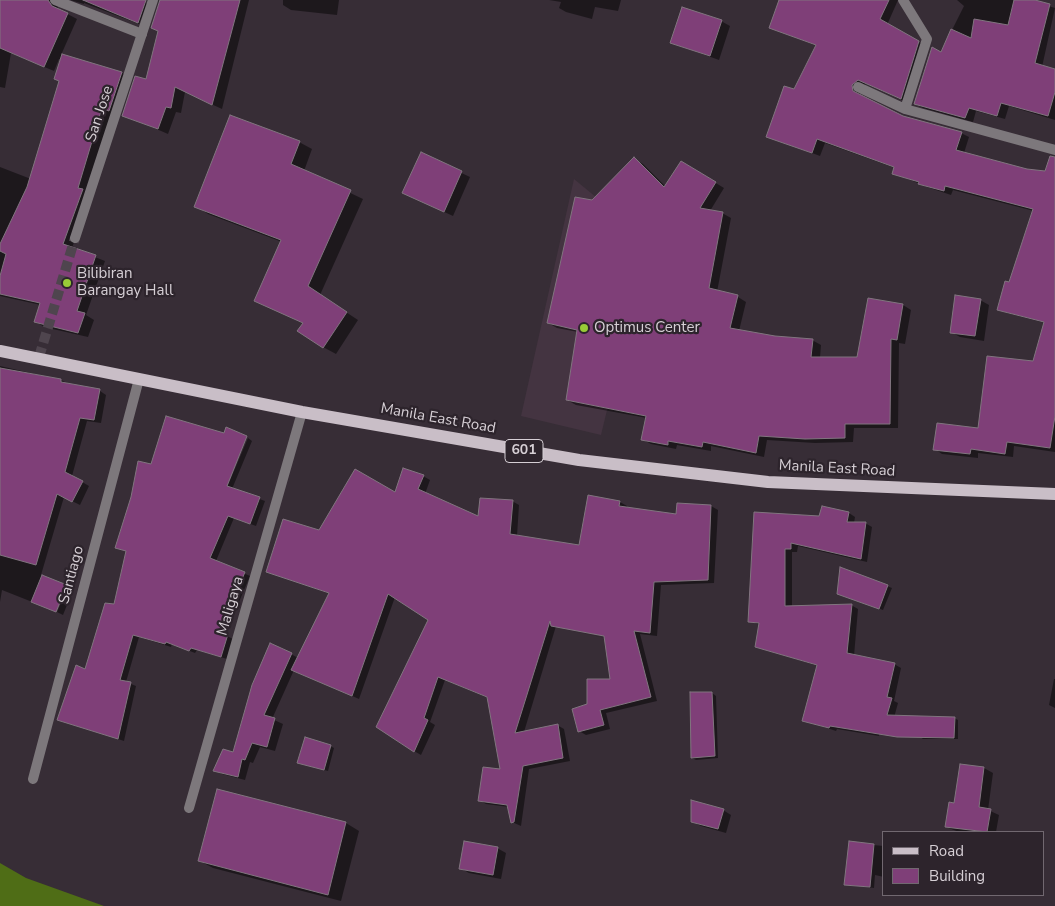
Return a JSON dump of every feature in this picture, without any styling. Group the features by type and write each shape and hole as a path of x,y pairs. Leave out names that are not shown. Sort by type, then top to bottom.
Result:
{"main road":[{"name":"Manila East Road","path":"0,351 302,412 579,460 768,482 1055,494"}],"street":[{"path":"55,0 142,34"},
{"name":"San Jose","path":"75,238 154,0"},
{"path":"903,0 927,39 905,109"},
{"path":"858,87 905,109 1055,150"},
{"name":"Santiago","path":"33,780 139,379"},
{"name":"Maligaya","path":"189,808 302,412"}],"shaded area":[{"name":"Optimus Center","path":"574,179 648,240 601,435 521,416"},
{"path":"0,863 26,878 104,906 0,906"}],"building":[{"path":"0,0 48,0 52,6 68,13 44,67 0,48"},
{"path":"83,0 146,0 138,23"},
{"path":"160,0 240,0 212,105 175,87 171,108 166,107 158,129 122,116 135,76 146,79 158,31 151,28"},
{"path":"779,0 889,0 880,19 919,41 901,99 858,80 852,85 853,91 903,116 962,132 956,150 1027,169 1045,171 1050,156 1055,157 1055,416 1050,448 1007,442 1005,454 971,449 970,454 933,450 937,423 978,428 987,356 1033,361 1044,322 997,310 1005,281 1009,282 1033,209 945,186 944,191 918,184 919,182 892,174 894,167 817,139 812,153 766,137 784,86 794,89 816,45 769,28"},
{"path":"1014,0 1035,0 1050,4 1035,63 1055,69 1055,92 1048,116 1001,103 997,116 969,108 965,118 914,104 932,47 941,52 951,29 971,38 974,19 1008,25"},
{"path":"682,7 722,20 710,56 670,43"},
{"path":"62,54 122,72 109,111 102,108 78,188 83,189 63,244 96,255 77,311 85,313 78,333 34,322 40,303 0,294 0,276 6,254 0,251 0,244 27,187 59,81 54,79"},
{"path":"230,115 300,141 291,164 351,190 308,286 347,312 323,348 297,331 303,323 254,301 281,240 194,207"},
{"path":"421,152 462,171 444,212 402,193"},
{"path":"634,157 664,187 681,161 716,182 700,208 723,212 709,288 738,295 730,328 775,336 813,339 811,357 857,357 868,298 903,304 897,340 891,339 890,424 845,424 845,438 805,439 759,436 756,453 703,442 702,447 668,441 668,445 641,440 646,416 566,400 577,330 547,323 575,197 592,200"},
{"path":"955,295 981,299 975,336 950,333"},
{"path":"0,368 61,379 61,382 100,389 94,420 80,418 65,472 83,481 72,502 57,494 36,565 0,555"},
{"path":"166,416 224,433 226,427 247,436 227,486 260,497 250,524 228,516 210,558 245,572 220,632 228,634 221,657 191,648 189,651 166,642 165,644 133,635 120,680 131,682 118,739 57,720 76,665 85,669 105,603 114,604 126,551 115,548 131,497 138,461 151,464"},
{"path":"403,468 424,475 418,489 478,516 480,498 513,500 510,534 579,545 588,495 620,501 619,506 676,514 677,503 711,505 708,580 654,582 650,633 634,631 651,697 600,710 604,725 578,732 572,709 587,704 587,679 610,679 604,636 551,626 550,621 515,733 558,724 563,758 523,766 514,822 511,823 507,805 478,801 483,767 500,769 487,697 438,677 424,718 428,720 414,752 376,727 428,620 388,594 352,696 291,670 329,593 266,572 283,519 319,530 355,469 395,492"},
{"path":"822,506 849,512 847,522 866,522 861,559 791,543 791,549 785,549 785,606 852,604 847,653 895,663 887,697 892,698 887,715 955,717 954,738 897,737 830,726 829,728 802,721 817,665 755,647 759,623 748,622 754,512 819,516"},
{"path":"840,567 888,585 879,609 837,594"},
{"path":"42,575 67,585 56,612 31,602"},
{"path":"270,643 292,653 264,715 275,718 267,747 252,743 245,760 242,759 238,777 213,771 223,749 233,752 252,685"},
{"path":"690,692 712,692 715,756 691,758"},
{"path":"305,737 331,745 324,770 297,763"},
{"path":"960,764 984,767 979,807 991,809 987,831 945,827 949,802 954,803"},
{"path":"217,789 346,822 328,895 198,861"},
{"path":"691,800 724,809 718,829 691,822"},
{"path":"464,841 498,847 493,875 459,869"},
{"path":"849,841 874,844 870,887 844,885"}],"tunnel":[{"path":"39,357 75,238"}],"place":[{"name":"Bilibiran Barangay Hall","path":"67,283"},
{"name":"Optimus Center","path":"584,328"}]}
